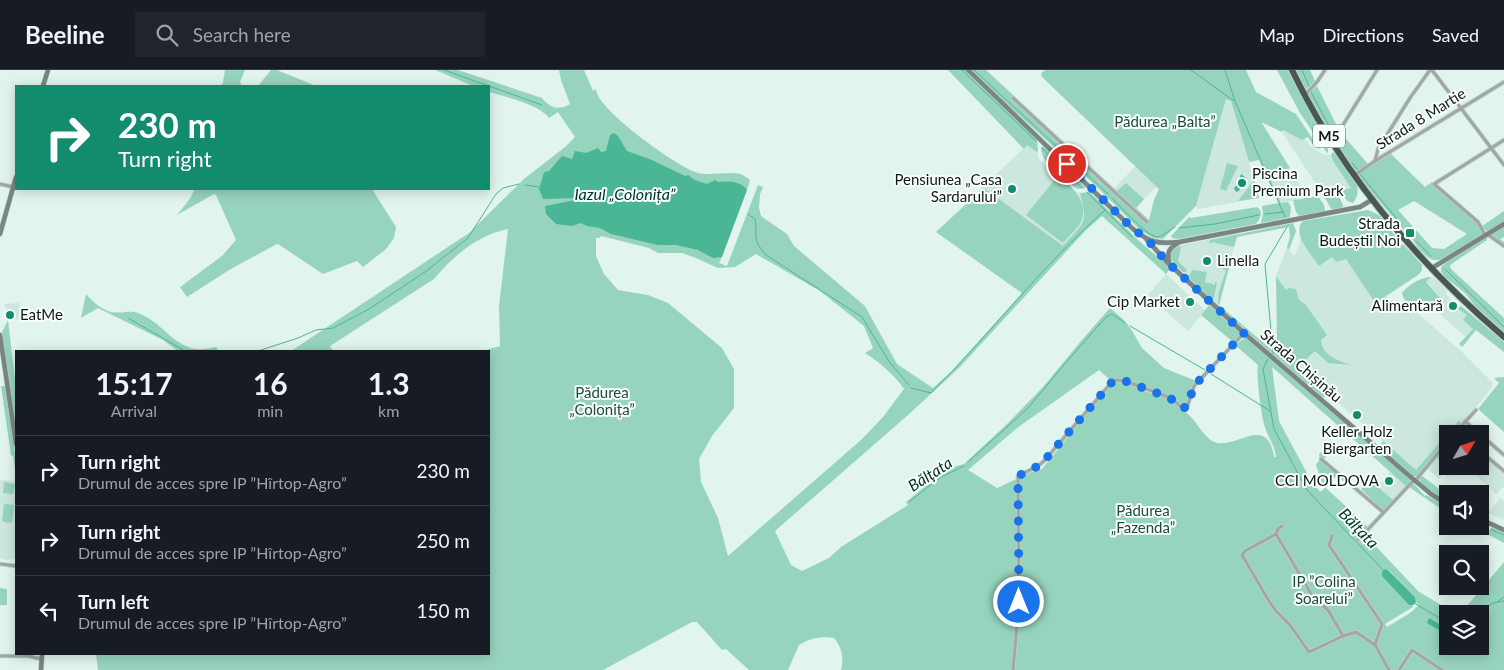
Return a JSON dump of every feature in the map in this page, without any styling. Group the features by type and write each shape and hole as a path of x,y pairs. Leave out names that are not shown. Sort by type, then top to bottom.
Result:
{"highway":[{"name":"M5","path":"1292,70 1331,140 1398,231 1469,306 1504,337"}],"street":[{"path":"43,85 48,70"},
{"name":"Strada Chișinău","path":"968,70 1133,229 1146,238 1169,264 1244,333 1414,480 1439,499"},
{"path":"1305,95 1325,70"},
{"path":"1331,140 1338,133 1377,70"},
{"path":"1375,161 1378,149 1410,98 1431,70 1504,166"},
{"name":"Strada 8 Martie","path":"1355,175 1461,107 1504,82"},
{"path":"1013,98 1147,222"},
{"path":"1504,140 1434,184 1478,222 1486,235 1504,246"},
{"path":"0,234 15,180"},
{"path":"0,184 13,187"},
{"path":"1146,238 1157,243 1179,242 1360,207 1373,199"},
{"path":"1432,268 1504,224"},
{"path":"1169,264 1167,257 1169,251 1179,242"},
{"path":"1013,670 1019,602 1018,476 1044,461 1112,382 1117,380 1125,381 1170,398 1182,408 1187,407 1194,386 1244,333"},
{"path":"0,335 15,437"},
{"path":"1462,425 1476,410"},
{"path":"1465,422 1469,425"},
{"path":"1489,442 1504,455"},
{"path":"1358,540 1439,451"},
{"path":"1489,458 1504,471"},
{"path":"1321,459 1383,512"},
{"path":"1489,523 1504,530"},
{"path":"1282,526 1276,534 1245,551 1242,555 1276,611 1290,625 1309,652 1356,632 1375,645 1389,670"},
{"path":"1276,534 1313,597 1328,610 1343,636"},
{"path":"1332,536 1329,545 1382,624 1375,645"},
{"path":"0,564 15,564"},
{"path":"1399,670 1412,650 1442,670"},
{"path":"0,656 41,656 41,670"}],"shaded area":[{"path":"1226,99 1231,101 1259,198 1198,209 1196,206"},
{"path":"1238,106 1261,121 1308,198 1281,203"},
{"path":"1283,130 1302,140 1305,139 1310,146 1322,154 1331,155 1352,189 1323,195 1282,132"},
{"name":"Pensiunea „Casa Sardarului”","path":"1027,145 1038,152 1038,158 1080,193 1097,210 1022,293 936,232"},
{"path":"1136,166 1157,186 1136,208 1114,188"},
{"name":"Keller Holz Biergarten","path":"1300,222 1346,259 1377,302 1386,296 1390,303 1388,305 1396,312 1407,304 1461,351 1493,383 1475,409 1462,423 1459,420 1455,425 1439,425 1439,443 1416,470 1278,351 1283,286 1276,276 1287,247 1294,256 1300,244"},
{"path":"1237,234 1219,307 1171,259 1178,246"},
{"path":"1166,274 1205,310 1188,331 1148,295"},
{"path":"1431,277 1448,291 1446,293 1456,307 1468,315 1473,329 1466,337 1432,307 1431,303 1440,298 1426,281"},
{"path":"19,303 21,319 8,320 5,304"},
{"path":"1435,457 1439,459 1439,475 1442,475 1439,479 1426,468"},
{"path":"1489,460 1504,473 1504,488 1496,494 1489,487 1489,485 1486,485 1476,475 1489,475"},
{"path":"1390,472 1406,486 1383,510 1361,489 1370,480 1377,486"},
{"path":"0,480 15,481 15,558 0,559"},
{"path":"1501,498 1504,501 1504,520 1489,512"}],"green space":[{"path":"225,70 245,70 240,82 242,85 222,85"},
{"path":"271,70 277,70 314,85 259,85"},
{"path":"435,70 458,70 542,98 551,106 558,108 570,104 559,70 584,70 593,91 596,89 599,98 609,109 639,136 673,160 698,173 736,173 750,180 747,190 732,185 680,235 722,257 719,263 727,266 758,185 763,187 760,194 759,208 761,216 787,234 794,246 865,306 897,364 933,388 952,371 1022,293 936,232 984,188 1063,246 1080,228 1084,218 1080,193 1090,192 1139,241 1171,268 1166,274 1102,216 1085,231 959,368 775,531 791,565 802,571 829,558 841,547 908,505 906,502 946,469 964,464 1043,387 1110,308 1124,320 1142,348 1164,368 1196,381 1186,405 1182,406 1158,391 1130,382 1119,381 1171,400 1192,418 1212,441 1220,443 1230,442 1257,435 1264,437 1270,444 1274,457 1276,457 1263,419 1258,385 1258,365 1235,345 1246,337 1411,480 1406,486 1272,367 1279,421 1309,477 1320,492 1324,489 1316,465 1320,459 1319,454 1321,452 1326,457 1324,459 1337,475 1326,488 1368,527 1356,539 1358,542 1365,535 1419,592 1441,605 1439,605 1439,655 1489,655 1489,605 1468,605 1476,595 1489,595 1489,580 1504,562 1504,670 841,670 842,653 839,645 834,638 825,637 811,639 799,645 788,670 749,670 726,649 722,650 697,622 692,622 603,670 98,670 96,655 490,655 490,350 486,350 500,346 499,306 508,229 476,241 449,262 434,279 330,346 332,350 293,350 469,233 524,179 575,137 558,112 549,118 530,105 490,92 490,85 471,85","holes":["601,236 649,248 658,253 682,253 718,268 735,267 756,254 820,291 864,326 873,348 865,353 896,378 904,389 883,417 861,440 728,556 718,518 701,482 699,459 712,436 734,408 734,369 722,348 668,303 648,295 618,290 604,274 596,256 596,238","1099,370 1111,381 1118,381 1106,390 1042,469 997,488 968,470 1017,428","1385,569 1389,570 1415,597 1419,605 1387,627 1385,624 1413,607 1413,605 1409,605"]},
{"path":"948,70 965,70 1037,139 1038,152 1027,145 1024,149"},
{"name":"Pădurea „Balta”","path":"970,70 986,70 1117,191 1126,183 1144,199 1136,208 1149,220 1159,189 1042,77 1041,73 1046,70 1246,70 1256,92 1296,114 1320,150 1313,145 1308,137 1302,140 1283,130 1282,132 1261,122 1290,168 1269,176 1281,203 1288,202 1291,207 1290,217 1261,223 1262,206 1279,203 1259,160 1249,162 1231,101 1226,99 1196,206 1163,239 1153,238 1140,230 1094,184"},
{"path":"1277,70 1290,70 1327,137 1327,153 1300,113"},
{"path":"1294,70 1310,70 1315,81 1305,91"},
{"path":"1317,86 1339,130 1332,137 1307,95"},
{"path":"1341,133 1368,164 1355,173 1334,141"},
{"path":"1044,145 1086,188 1078,189 1049,165 1042,154 1041,148"},
{"path":"1334,151 1354,176 1358,190 1357,197 1353,203 1347,201 1341,191 1351,188 1333,161 1331,155"},
{"path":"1390,153 1425,187 1432,182 1477,223 1482,231 1482,235 1445,258 1439,260 1430,259 1421,251 1408,233 1357,175","holes":["1414,201 1467,234 1444,249 1432,248 1398,210"]},
{"path":"1227,163 1238,166 1226,191 1220,189"},
{"path":"1058,176 1078,195 1083,208 1081,222 1063,243 1026,215"},
{"path":"1254,180 1259,198 1238,201"},
{"path":"194,190 373,190 396,227 394,238 386,249 363,267 357,261 323,274 278,244 229,270 187,297 180,287 222,256 236,240 216,195 214,194 177,215"},
{"path":"1302,190 1304,190 1309,198 1318,196 1324,205 1325,211 1299,216 1293,200 1304,199"},
{"path":"1337,192 1343,205 1342,208 1332,210 1323,195"},
{"path":"1257,207 1261,213 1256,224 1178,239 1171,236 1189,217"},
{"path":"1368,210 1379,215 1402,245 1422,265 1422,270 1418,275 1377,302 1374,301 1346,259 1336,262 1332,257 1319,266 1304,244 1299,232 1303,221"},
{"path":"1504,211 1504,222 1487,232 1482,226"},
{"path":"1293,223 1296,231 1289,250 1287,247 1290,237 1289,227 1237,237 1234,247 1209,243 1210,240"},
{"path":"1504,226 1504,237 1500,239 1504,242 1504,245 1490,235"},
{"path":"1487,237 1487,240 1450,265 1451,269 1504,318 1504,332 1476,307 1465,293 1445,277 1441,271 1441,267 1448,261"},
{"path":"1203,242 1181,247 1178,261 1187,270 1186,272 1183,272 1173,263 1170,255 1174,248"},
{"path":"1223,262 1230,264 1219,305 1272,350 1277,342 1276,276 1286,290 1289,288 1296,289 1299,300 1306,305 1327,335 1321,340 1324,350 1332,357 1352,365 1328,363 1315,351 1298,367 1328,393 1323,398 1219,307 1218,302 1219,293 1226,270 1222,269"},
{"path":"1192,270 1207,272 1205,282 1215,285 1215,282 1217,282 1214,298 1210,298 1190,279 1189,276"},
{"path":"1431,277 1426,282 1440,298 1419,311 1404,299 1402,293 1415,282"},
{"path":"86,294 97,305 108,311 135,312 145,316 174,339 190,348 216,347 218,349 177,350 163,340 98,308 81,318"},
{"path":"1209,305 1239,332 1240,335 1233,342 1201,315"},
{"path":"1461,306 1504,342 1504,352 1476,330 1462,347 1459,344 1473,329 1463,320 1467,315 1457,308"},
{"path":"8,320 15,380 15,420 2,332"},
{"path":"1504,377 1504,432 1478,409 1499,383 1494,378"},
{"path":"1,386 6,386 15,453 15,471 13,456 11,455"},
{"path":"1459,420 1462,423 1460,425 1455,425"},
{"path":"1383,441 1416,470 1439,443 1439,449 1417,476 1413,476 1390,456 1390,453 1381,444"},
{"path":"1421,475 1439,489 1439,496 1422,484 1419,479"},
{"path":"1370,480 1393,500 1383,510 1361,489"},
{"path":"4,482 15,484 13,494 3,493"},
{"path":"1413,483 1425,496 1439,502 1439,508 1409,487"},
{"path":"4,504 14,505 12,522 2,521"},
{"path":"1491,528 1494,528 1504,532 1504,543 1489,535"},
{"path":"0,588 7,589 7,605 0,605"}],"water":[{"name":"Iazul „Colonița”","path":"614,133 627,151 652,160 685,176 688,175 695,180 707,184 715,180 718,182 734,182 747,190 722,257 713,258 698,250 676,245 658,245 611,234 600,228 581,223 572,226 556,224 546,214 545,206 580,199 543,199 539,189 544,172 549,171 562,156 572,159 575,151 586,153 598,148 601,152 606,151 610,135"},
{"name":"Piscina Premium Park","path":"1241,174 1246,178 1246,182 1236,192 1234,188 1238,184"},
{"path":"1385,569 1415,597 1416,602 1413,605 1409,605 1382,576 1382,572"},
{"path":"1429,618 1439,624 1439,630 1427,623"}],"waterway":[{"path":"444,70 486,85"},
{"path":"962,70 1036,141"},
{"path":"974,70 1108,194"},
{"path":"1191,70 1234,101"},
{"path":"1225,70 1235,101 1285,217"},
{"path":"1302,70 1309,86"},
{"path":"490,86 542,105"},
{"path":"1311,92 1329,126"},
{"path":"1042,148 1082,188"},
{"path":"1352,163 1357,169"},
{"path":"1360,174 1401,224"},
{"path":"261,350 316,330 333,328 369,309 425,272 468,238 496,194 503,188 519,184"},
{"path":"525,185 539,187"},
{"path":"1087,192 1132,237"},
{"path":"1112,198 1141,227 1153,236 1158,237 1175,227"},
{"path":"911,388 931,393 1038,277 1105,210"},
{"path":"1265,214 1284,212"},
{"path":"748,214 755,219 758,245 766,255 862,317 888,360 909,385"},
{"path":"1179,228 1215,224 1259,215"},
{"path":"1273,354 1265,264 1287,227"},
{"path":"1416,241 1431,256"},
{"path":"1445,269 1504,327"},
{"name":"Bălţata","path":"968,462 1028,408 1106,317 1112,314 1125,323"},
{"path":"128,318 183,350"},
{"name":"Bălţata","path":"1130,326 1205,370"},
{"name":"Bălţata","path":"1268,359 1263,369 1274,429 1307,490 1384,571"},
{"name":"Bălţata","path":"1211,374 1270,411"},
{"name":"Bălţata","path":"909,502 941,477 964,466"},
{"path":"1492,530 1504,535"},
{"name":"Bălţata","path":"1497,602 1504,597"},
{"name":"Bălţata","path":"1489,605 1504,601"},
{"name":"Bălţata","path":"1414,603 1439,618"}],"place":[{"name":"Piscina Premium Park","path":"1242,183"},
{"name":"Pensiunea „Casa Sardarului”","path":"1012,189"},
{"name":"Strada Budeștii Noi","path":"1410,233"},
{"name":"Linella","path":"1207,261"},
{"name":"Cip Market","path":"1190,302"},
{"name":"Alimentară","path":"1453,306"},
{"name":"EatMe","path":"10,315"},
{"name":"Keller Holz Biergarten","path":"1357,415"},
{"name":"CCI MOLDOVA","path":"1389,481"}],"route":[{"path":"1019,602 1018,476 1044,461 1054,447 1073,428 1112,382 1117,380 1125,381 1170,398 1182,408 1187,407 1194,386 1244,333 1167,262 1146,238 1133,229 1067,164"}],"park label":[{"name":"Pădurea „Colonița”","path":"602,402"},
{"name":"Pădurea „Fazenda”","path":"1143,520"},
{"name":"IP ”Colina Soarelui”","path":"1324,590"}]}
